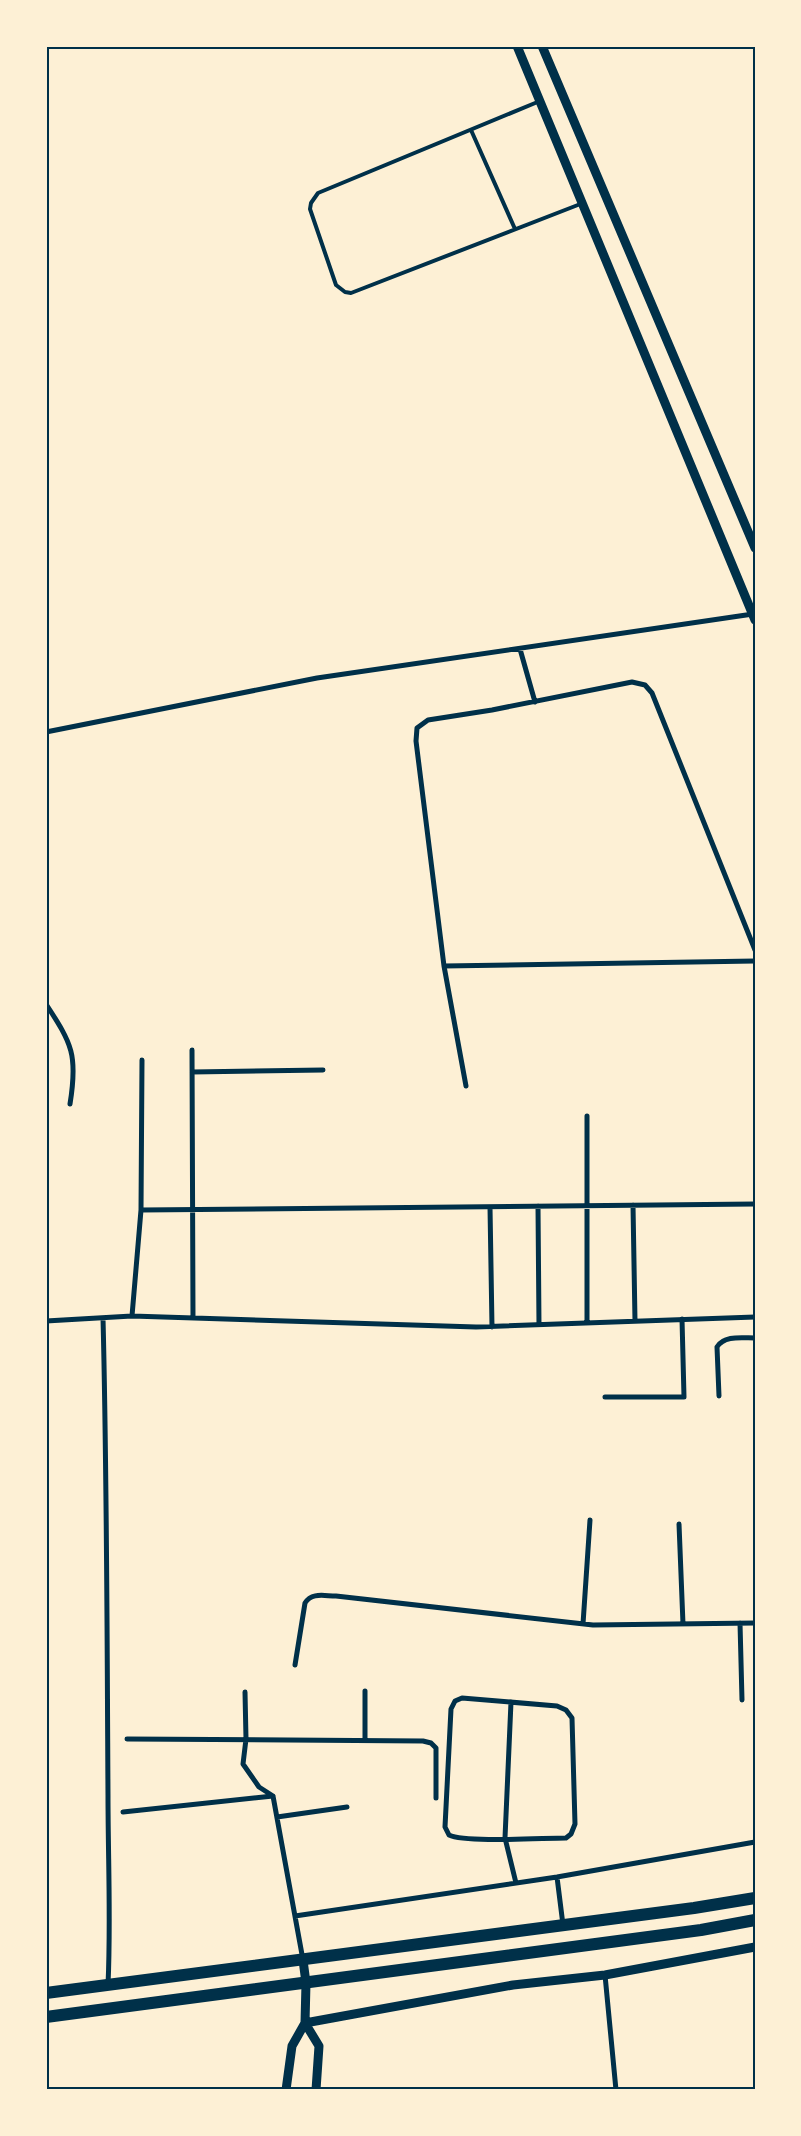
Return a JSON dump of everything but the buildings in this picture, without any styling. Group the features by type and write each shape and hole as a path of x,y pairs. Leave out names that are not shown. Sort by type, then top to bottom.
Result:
{"main road":[{"path":"46,1993 694,1908 755,1898"},
{"path":"46,2018 701,1930 755,1920"}],"street":[{"path":"46,732 317,678 754,616 517,46"},
{"path":"542,46 755,548"},
{"path":"520,649 534,702"},
{"path":"466,1086 444,966 416,740 417,728 428,720 534,702 632,682 644,685 652,693 755,950"},
{"path":"444,966 755,961"},
{"path":"46,1004 66,1036 73,1054 74,1073 70,1104"},
{"path":"192,1050 193,1318"},
{"path":"132,1316 141,1210 142,1060"},
{"path":"192,1072 323,1070"},
{"path":"587,1116 587,1323"},
{"path":"141,1210 194,1211 755,1204"},
{"path":"634,1205 635,1321"},
{"path":"538,1206 539,1325"},
{"path":"490,1207 492,1327"},
{"path":"46,1321 132,1316 492,1327 755,1317"},
{"path":"103,1318 107,1504 108,1797 111,1878 108,1985"},
{"path":"605,1396 684,1397 682,1319"},
{"path":"719,1396 717,1347 720,1342 726,1339 755,1338"},
{"path":"583,1624 590,1520"},
{"path":"679,1524 683,1624"},
{"path":"296,1665 305,1603 308,1598 313,1596 336,1596 583,1624 755,1623"},
{"path":"740,1623 742,1700"},
{"path":"364,1691 364,1740"},
{"path":"245,1692 246,1739 243,1764 259,1787 273,1796 306,1983 306,2023 292,2046 286,2090"},
{"path":"462,1698 557,1706 566,1710 572,1718 575,1824 571,1834 566,1838 505,1838 454,1838 446,1832 450,1709 453,1704 462,1698"},
{"path":"511,1702 505,1838 516,1883"},
{"path":"127,1739 423,1740 431,1742 436,1748 436,1798"},
{"path":"123,1812 273,1796"},
{"path":"277,1817 347,1807"},
{"path":"294,1916 516,1883 755,1842"},
{"path":"556,1876 563,1925"},
{"path":"306,2023 513,1985 604,1975 755,1947"},
{"path":"604,1975 616,2090"},
{"path":"306,2023 320,2046 316,2090"}],"lane":[{"path":"540,101 318,193 311,203 310,209 336,285 351,293 583,202"},
{"path":"471,130 515,229"}]}
